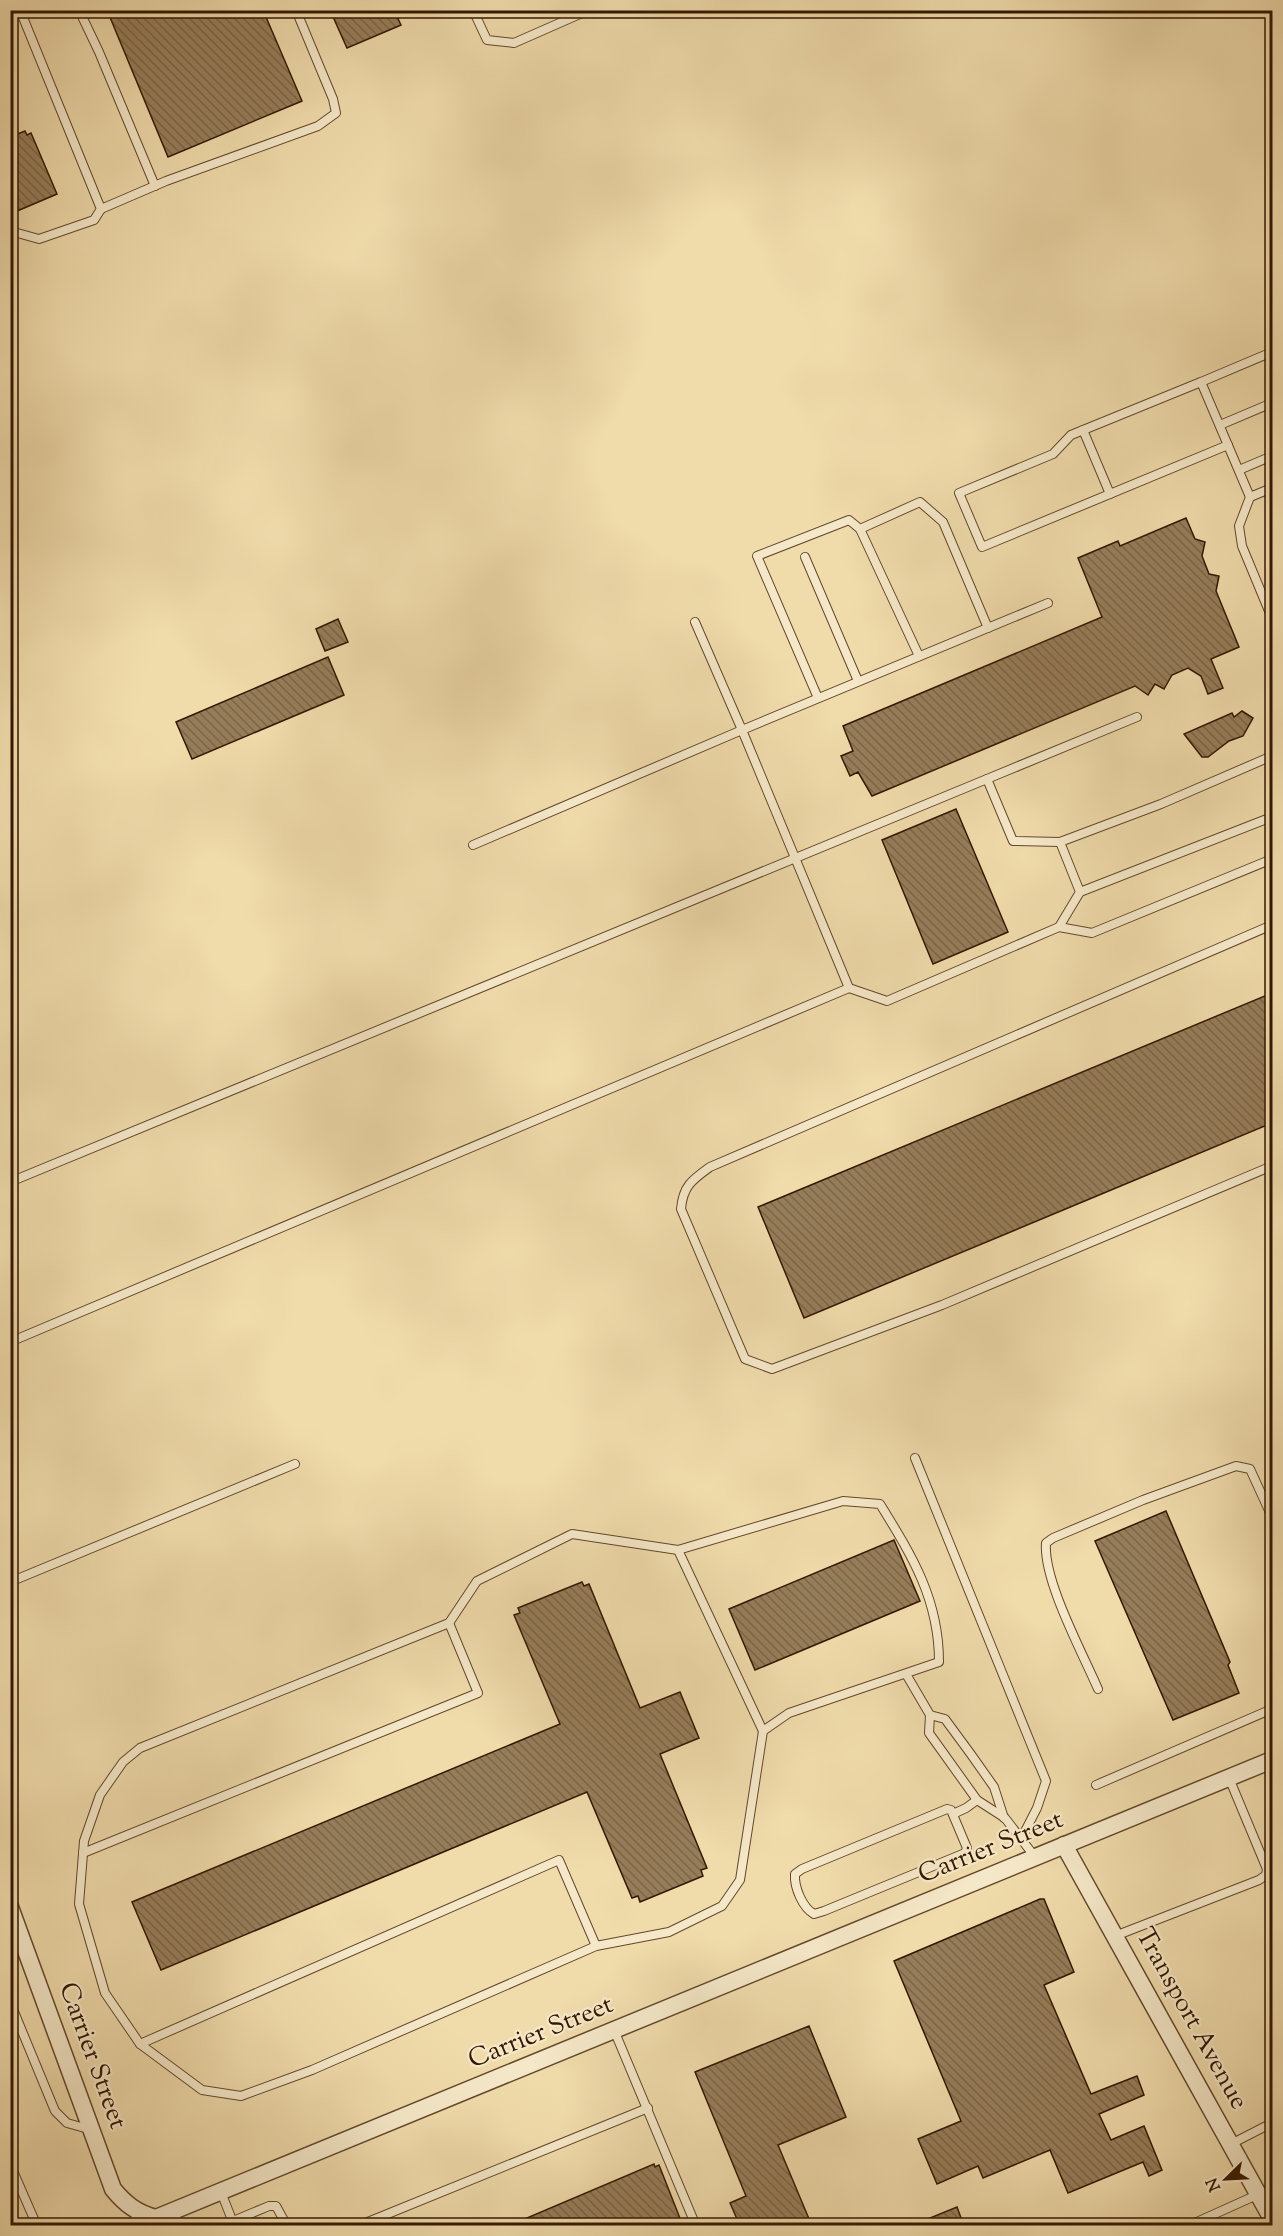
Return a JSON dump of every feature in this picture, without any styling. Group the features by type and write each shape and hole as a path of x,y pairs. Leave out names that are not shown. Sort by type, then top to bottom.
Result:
{"street":[{"name":"Carrier Street","path":"10,1907 113,2188 134,2220 177,2218 221,2192 1272,1760"},
{"name":"Transport Avenue","path":"1064,1845 1272,2218"}],"lane":[{"path":"20,10 101,209"},
{"path":"79,10 155,186"},
{"path":"10,231 39,239 94,220 101,209 155,186 318,126 336,113 333,99 296,10"},
{"path":"473,10 487,40 514,43 589,10"},
{"path":"1228,445 982,546 959,494 1053,454 1071,435 1272,351"},
{"path":"1201,382 1250,497 1239,526 1242,546 1272,613"},
{"path":"1220,425 1272,403"},
{"path":"1083,430 1110,494"},
{"path":"1239,470 1272,456"},
{"path":"1250,497 1272,488"},
{"path":"860,529 920,502 943,522 988,628"},
{"path":"818,698 757,556 849,520 860,529 919,656"},
{"path":"805,558 858,681"},
{"path":"473,845 858,681 1048,603"},
{"path":"695,622 849,988"},
{"path":"10,1182 1137,717"},
{"path":"987,779 1013,841 1060,842 1161,804 1272,756"},
{"path":"1059,927 1080,892 1272,817"},
{"path":"1060,842 1080,892"},
{"path":"10,1342 849,988 887,1001 1059,927 1092,933 1272,859"},
{"path":"1272,925 710,1167 695,1178 683,1193 681,1209 745,1359 772,1370 942,1305 1272,1166"},
{"path":"915,1458 1046,1781 1037,1808 1021,1839"},
{"path":"10,1582 295,1464"},
{"path":"1098,1689 1052,1582 1045,1556 1046,1543 1143,1500 1236,1466 1250,1469 1272,1517"},
{"path":"678,1550 763,1731 740,1880 722,1906 669,1932 596,1946 312,2070 241,2096 202,2090 140,2044 105,1993 79,1904 84,1841 100,1795 123,1762 140,1748 449,1623 477,1581 572,1534 678,1550 843,1501 880,1504 918,1565 939,1633 939,1662 789,1713 763,1731"},
{"path":"83,1853 478,1694 449,1623"},
{"path":"906,1674 930,1715 929,1733 976,1800 1005,1818"},
{"path":"1096,1785 1272,1709"},
{"path":"930,1715 945,1719 994,1787 1005,1818 1035,1857"},
{"path":"1115,1936 1259,1881 1266,1875 1266,1869 1229,1778"},
{"path":"953,1814 976,1800"},
{"path":"947,1809 953,1814 968,1851 965,1853 824,1911 814,1914 807,1910 794,1882 795,1874 802,1869 947,1809"},
{"path":"140,2044 559,1860 596,1946"},
{"path":"10,2002 55,2111 67,2123 92,2130"},
{"path":"614,2030 696,2226"},
{"path":"358,2226 648,2108"},
{"path":"1231,2144 1268,2125 1272,2127"},
{"path":"10,2164 37,2226"},
{"path":"221,2192 234,2223 276,2206 287,2226"},
{"path":"1188,2226 1259,2194"}],"building":[{"path":"107,10 263,10 302,101 168,157"},
{"path":"330,10 394,10 401,25 347,48"},
{"path":"25,131 27,135 31,133 57,194 10,214 10,137"},
{"path":"1186,518 1195,539 1205,542 1202,556 1209,574 1219,576 1216,591 1239,647 1211,659 1223,688 1208,694 1201,676 1188,668 1172,675 1164,689 1155,684 1148,695 1135,686 872,796 858,772 850,776 841,756 853,751 843,726 1102,617 1078,558 1118,541 1120,546"},
{"path":"338,619 348,642 325,651 316,629"},
{"path":"328,657 344,695 192,759 176,722"},
{"path":"1242,711 1253,718 1243,736 1229,741 1208,757 1202,757 1184,734 1232,713 1234,717"},
{"path":"956,809 1008,932 933,964 882,840"},
{"path":"1272,993 1272,1123 804,1318 758,1207"},
{"path":"1166,1511 1230,1662 1228,1665 1239,1693 1173,1720 1095,1541"},
{"path":"894,1540 920,1601 755,1670 729,1609"},
{"path":"582,1582 584,1586 589,1584 640,1708 680,1692 699,1738 660,1754 707,1868 701,1870 703,1876 640,1902 638,1896 632,1898 587,1792 161,1970 132,1902 560,1724 514,1615 520,1613 518,1608"},
{"path":"1044,1899 1074,1972 1044,1985 1091,2094 1137,2076 1144,2095 1099,2114 1111,2140 1144,2126 1162,2170 1149,2176 1143,2162 1068,2193 1050,2150 983,2178 978,2166 937,2184 918,2139 961,2121 894,1961"},
{"path":"809,2026 846,2117 778,2145 812,2226 740,2226 730,2203 746,2196 695,2072"},
{"path":"654,2164 655,2167 659,2165 683,2226 508,2226"},
{"path":"957,2207 964,2226 913,2226 913,2225"}]}
